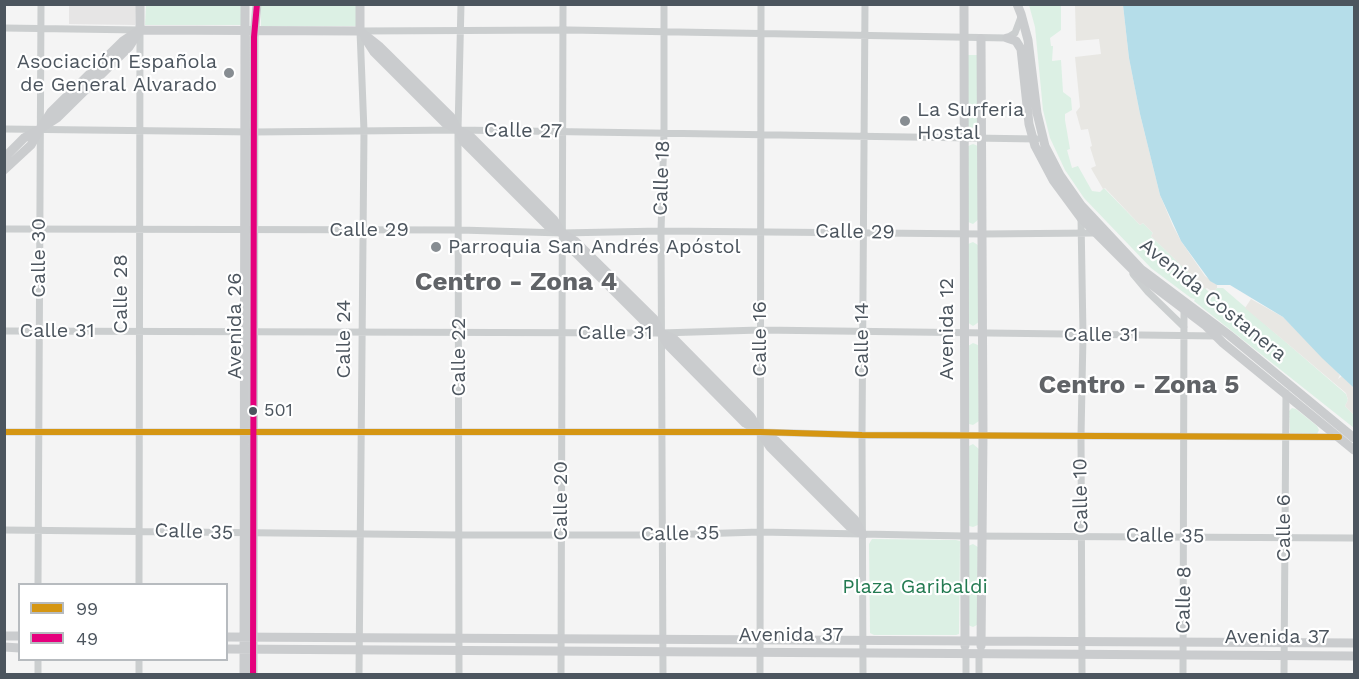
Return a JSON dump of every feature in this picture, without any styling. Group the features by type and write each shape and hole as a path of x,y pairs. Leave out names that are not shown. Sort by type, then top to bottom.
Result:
{"main road":[{"name":"Calle 28","path":"140,4 140,30"},
{"name":"Avenida 26","path":"245,4 249,132 248,649"},
{"name":"Avenida 26","path":"249,132 257,4"},
{"name":"Calle 24","path":"360,4 360,31"},
{"name":"Avenida 12","path":"964,4 964,641 966,654"},
{"name":"Avenida Costanera","path":"1017,4 1028,40 1034,96 1042,140 1094,233 1124,263 1154,288 1286,382 1354,438"},
{"path":"4,170 31,144 51,112 123,41 140,30 360,31 374,52 445,123 458,130 464,142 548,226 562,233 569,246 648,325 661,333 668,345 745,423 760,432 770,447 809,487 849,526 863,535"},
{"name":"Avenida Costanera","path":"1007,38 1016,41 1020,46 1032,139 1046,169 1084,216 1141,269 1221,334 1354,450"},
{"name":"Avenida 12","path":"979,654 982,641 983,435 981,39"},
{"path":"4,158 24,138 40,129"},
{"name":"Avenida 37","path":"228,637 1354,643"},
{"name":"Avenida 37","path":"228,648 1354,656"},
{"path":"244,675 248,649"},
{"path":"248,649 253,675"}],"street":[{"name":"Calle 30","path":"38,583 41,4"},
{"name":"Calle 22","path":"459,675 460,230 458,130 461,4"},
{"name":"Calle 20","path":"561,675 563,4"},
{"name":"Calle 18","path":"663,675 661,231 664,4"},
{"name":"Calle 16","path":"760,675 761,4"},
{"name":"Calle 14","path":"863,675 862,232 865,4"},
{"path":"360,31 563,30 981,39 1007,38 1018,29 1021,14"},
{"path":"4,28 140,30"},
{"name":"Calle 28","path":"139,583 140,30"},
{"name":"Calle 24","path":"359,675 364,131 360,31"},
{"name":"Calle 27","path":"4,129 249,132 458,130 1042,140"},
{"name":"Calle 10","path":"1082,675 1081,436 1084,216"},
{"name":"Calle 29","path":"4,229 460,230 562,233 661,231 1094,233"},
{"path":"1124,263 1148,292 1184,327"},
{"name":"Calle 8","path":"1183,675 1184,309"},
{"name":"Calle 31","path":"4,331 661,333 760,330 965,334 1221,334"},
{"name":"Calle 6","path":"1284,675 1286,382"},
{"path":"4,432 760,432 862,435 1339,437"},
{"name":"Calle 35","path":"4,530 459,535 662,535 760,532 863,535 1354,538"},
{"path":"966,654 966,675"},
{"path":"979,654 979,675"}],"shaded area":[{"path":"69,5 136,5 135,25 69,24"}],"green space":[{"path":"146,5 241,5 241,25 145,25"},
{"path":"261,5 357,5 356,26 261,26"},
{"path":"1029,5 1061,5 1061,30 1050,38 1051,46 1053,46 1052,61 1061,60 1063,92 1071,98 1072,110 1065,114 1065,120 1070,149 1067,150 1072,168 1078,166 1092,191 1100,192 1104,188 1140,225 1143,223 1153,233 1151,236 1210,293 1217,288 1223,288 1346,394 1348,400 1345,406 1354,415 1354,428 1194,301 1195,299 1151,268 1084,198 1065,170 1050,138 1043,110 1035,27"},
{"path":"967,55 979,55 978,125 972,128 968,126"},
{"path":"973,144 978,146 979,219 973,224 968,222 968,146"},
{"path":"973,242 978,245 979,322 973,326 967,322 968,244"},
{"path":"973,343 978,345 979,421 973,425 969,424 968,346"},
{"path":"1292,408 1317,426 1319,430 1317,434 1290,433 1289,411"},
{"path":"973,444 979,449 978,525 973,527 969,526 969,446"},
{"name":"Plaza Garibaldi","path":"872,539 960,541 959,634 874,635 870,633 869,544"},
{"path":"973,544 978,547 977,625 973,627 968,625 968,546"}],"sand":[{"path":"1075,5 1123,5 1129,58 1160,195 1181,241 1205,276 1217,285 1213,292 1205,289 1151,236 1153,233 1143,223 1140,225 1105,188 1103,189 1091,168 1096,166 1090,147 1092,146 1088,129 1081,130 1076,112 1080,107 1075,57 1101,54 1099,39 1076,41"},
{"path":"1251,299 1283,317 1340,375 1338,379 1342,376 1354,388 1354,415 1345,406 1348,400 1346,393 1245,308"}],"water":[{"path":"1123,5 1354,5 1354,388 1283,317 1230,285 1217,285 1210,281 1181,241 1160,195 1140,114 1129,58"}],"transit line":[{"name":"49","path":"253,674 254,37 257,4"},
{"name":"99","path":"4,432 760,432 862,435 1339,437"}],"place":[{"name":"Asociación Española de General Alvarado","path":"229,73"},
{"name":"La Surferia Hostal","path":"905,121"},
{"name":"Parroquia San Andrés Apóstol","path":"436,247"},
{"name":"501","path":"253,411"}],"district":[{"name":"Centro - Zona 4","path":"516,282"},
{"name":"Centro - Zona 5","path":"1139,385"}]}
